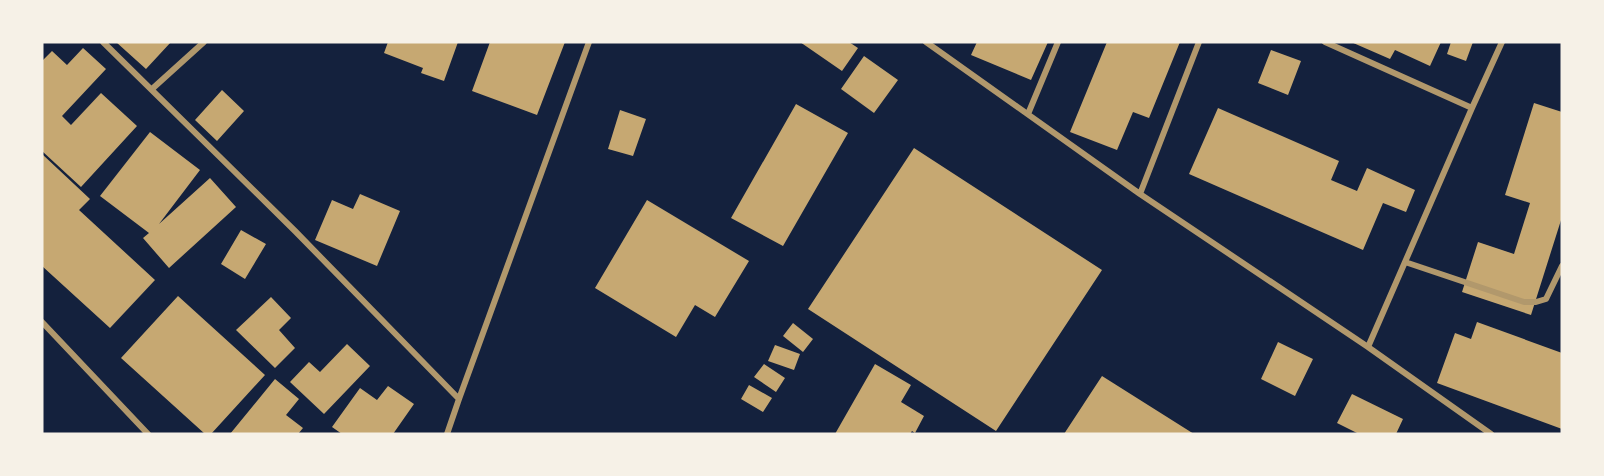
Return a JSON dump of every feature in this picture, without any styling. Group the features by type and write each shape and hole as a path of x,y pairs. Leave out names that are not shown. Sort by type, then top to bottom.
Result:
{"street":[{"path":"103,42 303,239 459,399"},
{"path":"152,89 204,42"},
{"path":"447,434 589,42"},
{"path":"926,42 1140,194 1368,347 1491,434"},
{"path":"1028,114 1058,42"},
{"path":"1140,194 1199,42"},
{"path":"1325,42 1472,108"},
{"path":"1368,347 1502,42"},
{"path":"1405,262 1524,302 1546,299 1562,266"},
{"path":"42,322 148,434"}],"building":[{"path":"116,42 171,42 146,69"},
{"path":"388,42 458,42 444,81 421,73 423,68 384,53"},
{"path":"490,42 565,42 537,115 472,91"},
{"path":"800,42 849,42 858,48 842,71"},
{"path":"977,42 1048,42 1031,80 971,55"},
{"path":"1107,42 1180,42 1149,118 1133,112 1117,150 1070,132"},
{"path":"1351,42 1441,42 1430,66 1395,50 1390,59"},
{"path":"1451,42 1473,42 1466,61 1447,54"},
{"path":"83,48 106,69 62,116 71,125 101,93 137,126 81,187 42,151 42,61 52,51 67,65"},
{"path":"1271,50 1301,61 1288,95 1258,83"},
{"path":"864,56 898,80 874,113 841,89"},
{"path":"222,90 244,111 217,141 195,120"},
{"path":"1534,103 1562,112 1562,217 1531,315 1462,292 1478,242 1514,254 1530,203 1505,195"},
{"path":"796,104 848,133 783,246 731,218"},
{"path":"1218,108 1339,161 1331,180 1357,191 1367,168 1415,190 1406,212 1383,203 1363,250 1189,174"},
{"path":"620,110 646,119 633,156 608,149"},
{"path":"150,132 200,170 159,224 210,178 236,207 169,268 143,238 149,233 100,196"},
{"path":"914,148 1102,270 996,431 808,309"},
{"path":"42,154 90,199 79,210 155,280 110,328 42,266"},
{"path":"360,194 400,211 377,266 315,240 332,200 353,209"},
{"path":"647,200 749,261 715,317 695,305 676,337 595,288"},
{"path":"241,230 266,244 245,279 221,264"},
{"path":"178,296 265,375 211,434 205,434 121,358"},
{"path":"271,297 291,318 279,330 295,348 275,368 236,330"},
{"path":"1477,322 1562,353 1562,429 1437,383 1455,333 1471,339"},
{"path":"793,323 813,339 803,352 783,336"},
{"path":"1278,342 1313,359 1295,396 1261,379"},
{"path":"347,344 370,366 324,414 290,382 309,362 320,372"},
{"path":"775,345 800,354 794,370 768,361"},
{"path":"764,364 785,378 776,392 754,377"},
{"path":"875,364 911,385 901,402 924,416 915,433 912,431 910,434 835,434"},
{"path":"1102,376 1194,434 1064,434"},
{"path":"275,379 299,399 286,415 303,428 298,434 230,434"},
{"path":"749,385 772,398 763,412 741,399"},
{"path":"388,386 414,404 393,434 342,434 332,427 360,388 377,400"},
{"path":"1352,394 1403,419 1396,434 1359,434 1337,423"}]}
